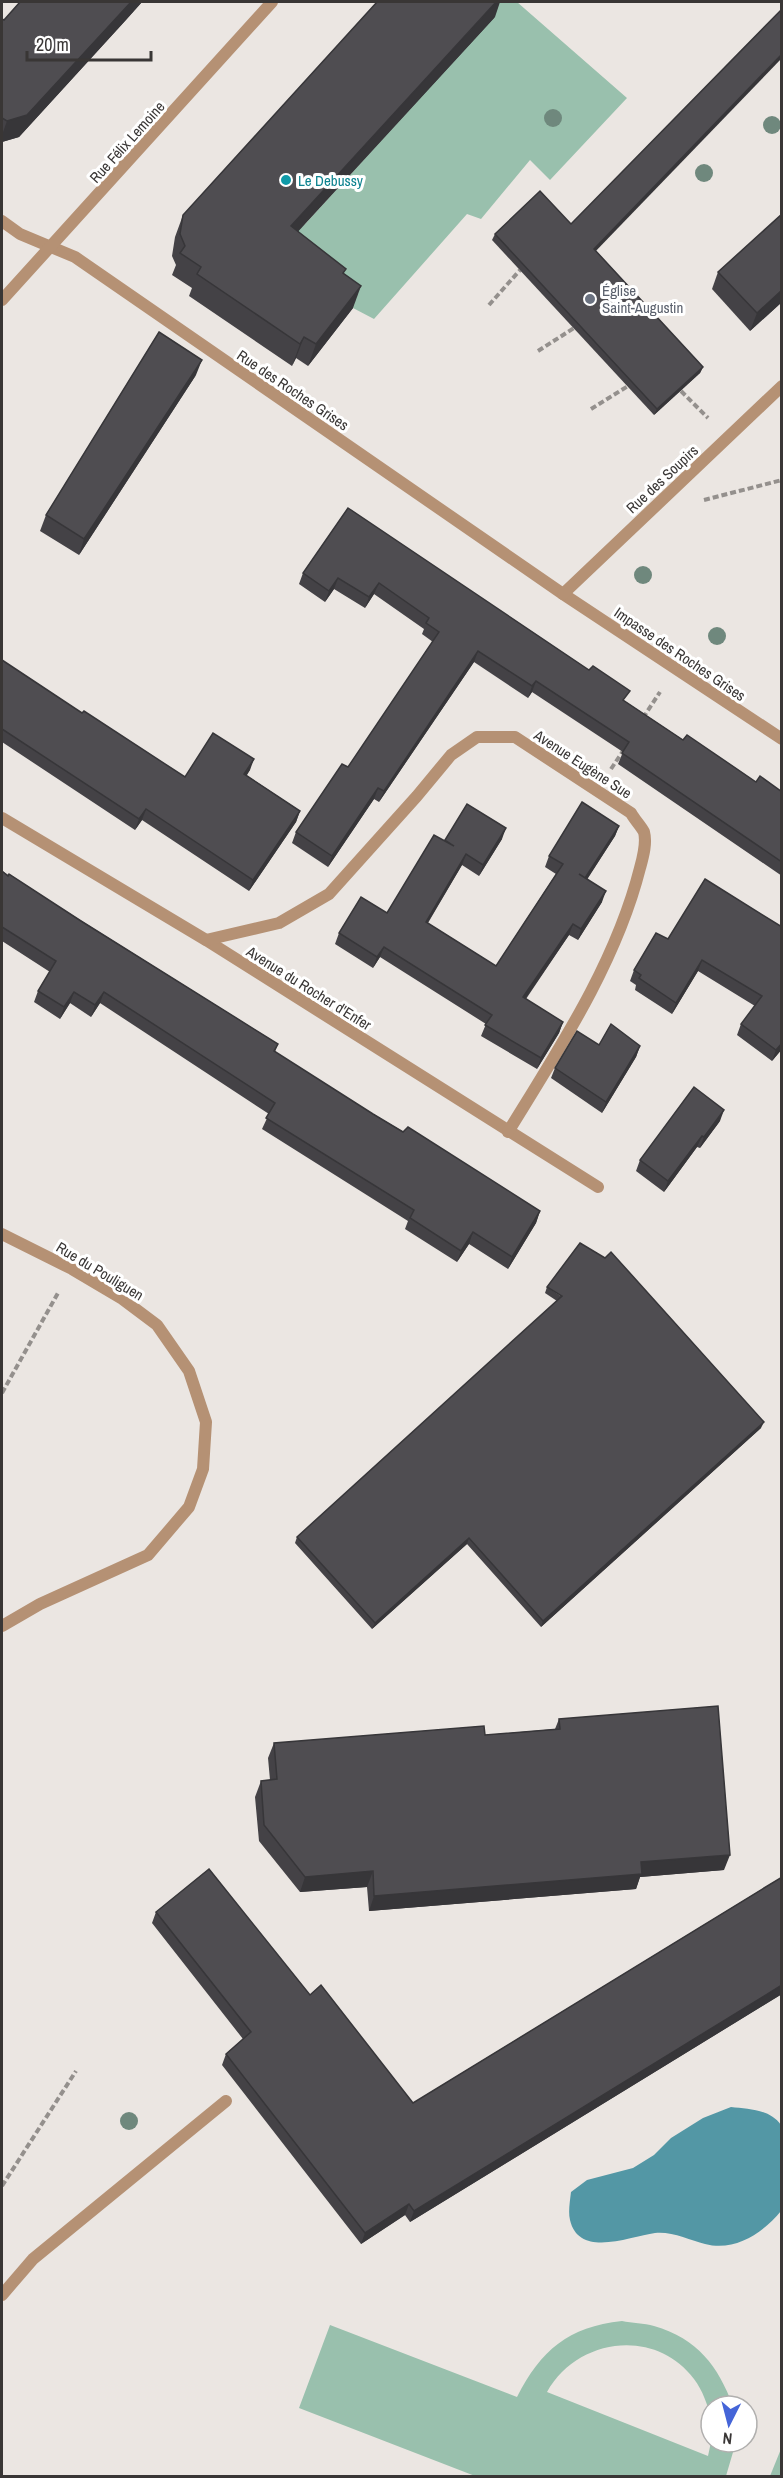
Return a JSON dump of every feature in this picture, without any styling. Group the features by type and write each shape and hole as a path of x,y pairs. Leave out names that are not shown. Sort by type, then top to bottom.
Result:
{"street":[{"name":"Rue Félix Lemoine","path":"2,300 272,2"},
{"name":"Rue des Roches Grises","path":"2,221 20,234 75,257 563,594"},
{"name":"Rue des Soupirs","path":"563,594 782,386"},
{"name":"Impasse des Roches Grises","path":"563,594 782,739"},
{"name":"Avenue Eugène Sue","path":"206,940 279,922 329,894 451,755 477,737 515,737 630,813 644,832 645,851 634,893 604,964 574,1024 508,1132"},
{"name":"Avenue du Rocher d'Enfer","path":"2,818 206,940 598,1187"},
{"name":"Rue du Pouliguen","path":"2,1234 72,1269 122,1298 157,1325 189,1371 206,1422 203,1469 189,1507 148,1555 40,1604 2,1626"},
{"path":"2,2295 33,2259 226,2102"}],"path":[{"path":"489,305 520,270"},
{"path":"538,351 574,328"},
{"path":"591,409 628,386"},
{"path":"681,391 687,397"},
{"path":"704,500 782,480"},
{"path":"642,720 675,668"},
{"path":"598,790 630,738"},
{"path":"2,1394 72,1269"},
{"path":"2,2186 76,2071"}],"green space":[{"path":"480,2 517,2 627,98 550,180 530,160 481,219 467,214 374,319 353,308 280,245 306,223 494,17"},
{"path":"622,2321 646,2324 683,2338 694,2346 713,2367 728,2394 702,2394 694,2379 678,2362 659,2352 638,2346 617,2346 596,2350 577,2360 560,2374 547,2392 699,2454 708,2456 708,2454 732,2454 726,2476 475,2476 299,2408 330,2325 517,2397 536,2366 558,2344 571,2335 603,2324"},
{"path":"781,2449 781,2476 770,2476"}],"water":[{"path":"731,2107 765,2113 781,2125 781,2211 766,2227 748,2239 716,2246 661,2233 595,2242 584,2239 575,2232 569,2217 571,2192 587,2180 633,2168 654,2155 671,2138 703,2118"}],"building":[{"path":"20,2 131,2 27,115 7,121 2,118 2,19 4,20"},
{"name":"Le Debussy","path":"377,2 496,2 291,226 346,269 343,273 361,286 316,344 304,337 300,344 197,274 201,267 180,253 185,246 180,234 183,215"},
{"path":"782,9 782,54 594,249 703,367 657,409 495,234 540,191 571,224"},
{"path":"782,214 782,290 757,313 718,272"},
{"path":"159,332 202,360 84,539 46,515"},
{"path":"348,508 589,670 593,666 630,691 623,700 683,740 687,735 756,782 760,776 782,792 782,862 622,753 629,742 536,681 532,686 478,651 384,791 378,788 332,856 296,832 342,764 348,767 439,632 426,623 429,618 379,583 369,597 338,578 329,591 303,573"},
{"path":"2,660 185,777 213,733 254,759 244,774 300,811 253,880 146,809 139,819 2,729"},
{"path":"582,802 619,826 585,878 606,891 581,929 573,924 523,997 563,1022 541,1058 485,1025 492,1015 384,947 377,957 339,933 361,897 387,913 434,835 454,846 445,840 467,804 506,828 483,865 466,854 426,922 496,966 563,864 549,856"},
{"path":"2,871 278,1044 274,1051 373,1114 403,1132 408,1127 540,1211 512,1257 473,1232 461,1251 410,1218 414,1210 266,1118 275,1103 104,992 95,1005 74,992 64,1007 38,991 56,961 2,927"},
{"path":"705,879 782,927 782,1043 776,1050 741,1024 762,996 702,960 676,1003 639,978 641,975 634,970 656,933 668,939"},
{"path":"611,1024 640,1046 606,1102 555,1068 577,1031 599,1045"},
{"path":"694,1087 724,1110 668,1181 640,1160"},
{"path":"580,1243 605,1258 611,1252 764,1422 543,1621 469,1538 375,1623 297,1537 562,1296 547,1287"},
{"path":"718,1706 730,1855 641,1862 642,1874 374,1896 373,1871 305,1877 264,1825 261,1781 277,1779 274,1743 484,1726 485,1735 560,1729 559,1719"},
{"path":"209,1869 310,1995 321,1985 413,2103 782,1877 782,1985 414,2211 409,2204 365,2233 226,2054 251,2032 156,1912"}],"place":[{"name":"Le Debussy","path":"286,180"},
{"name":"Église Saint-Augustin","path":"590,299"}]}
